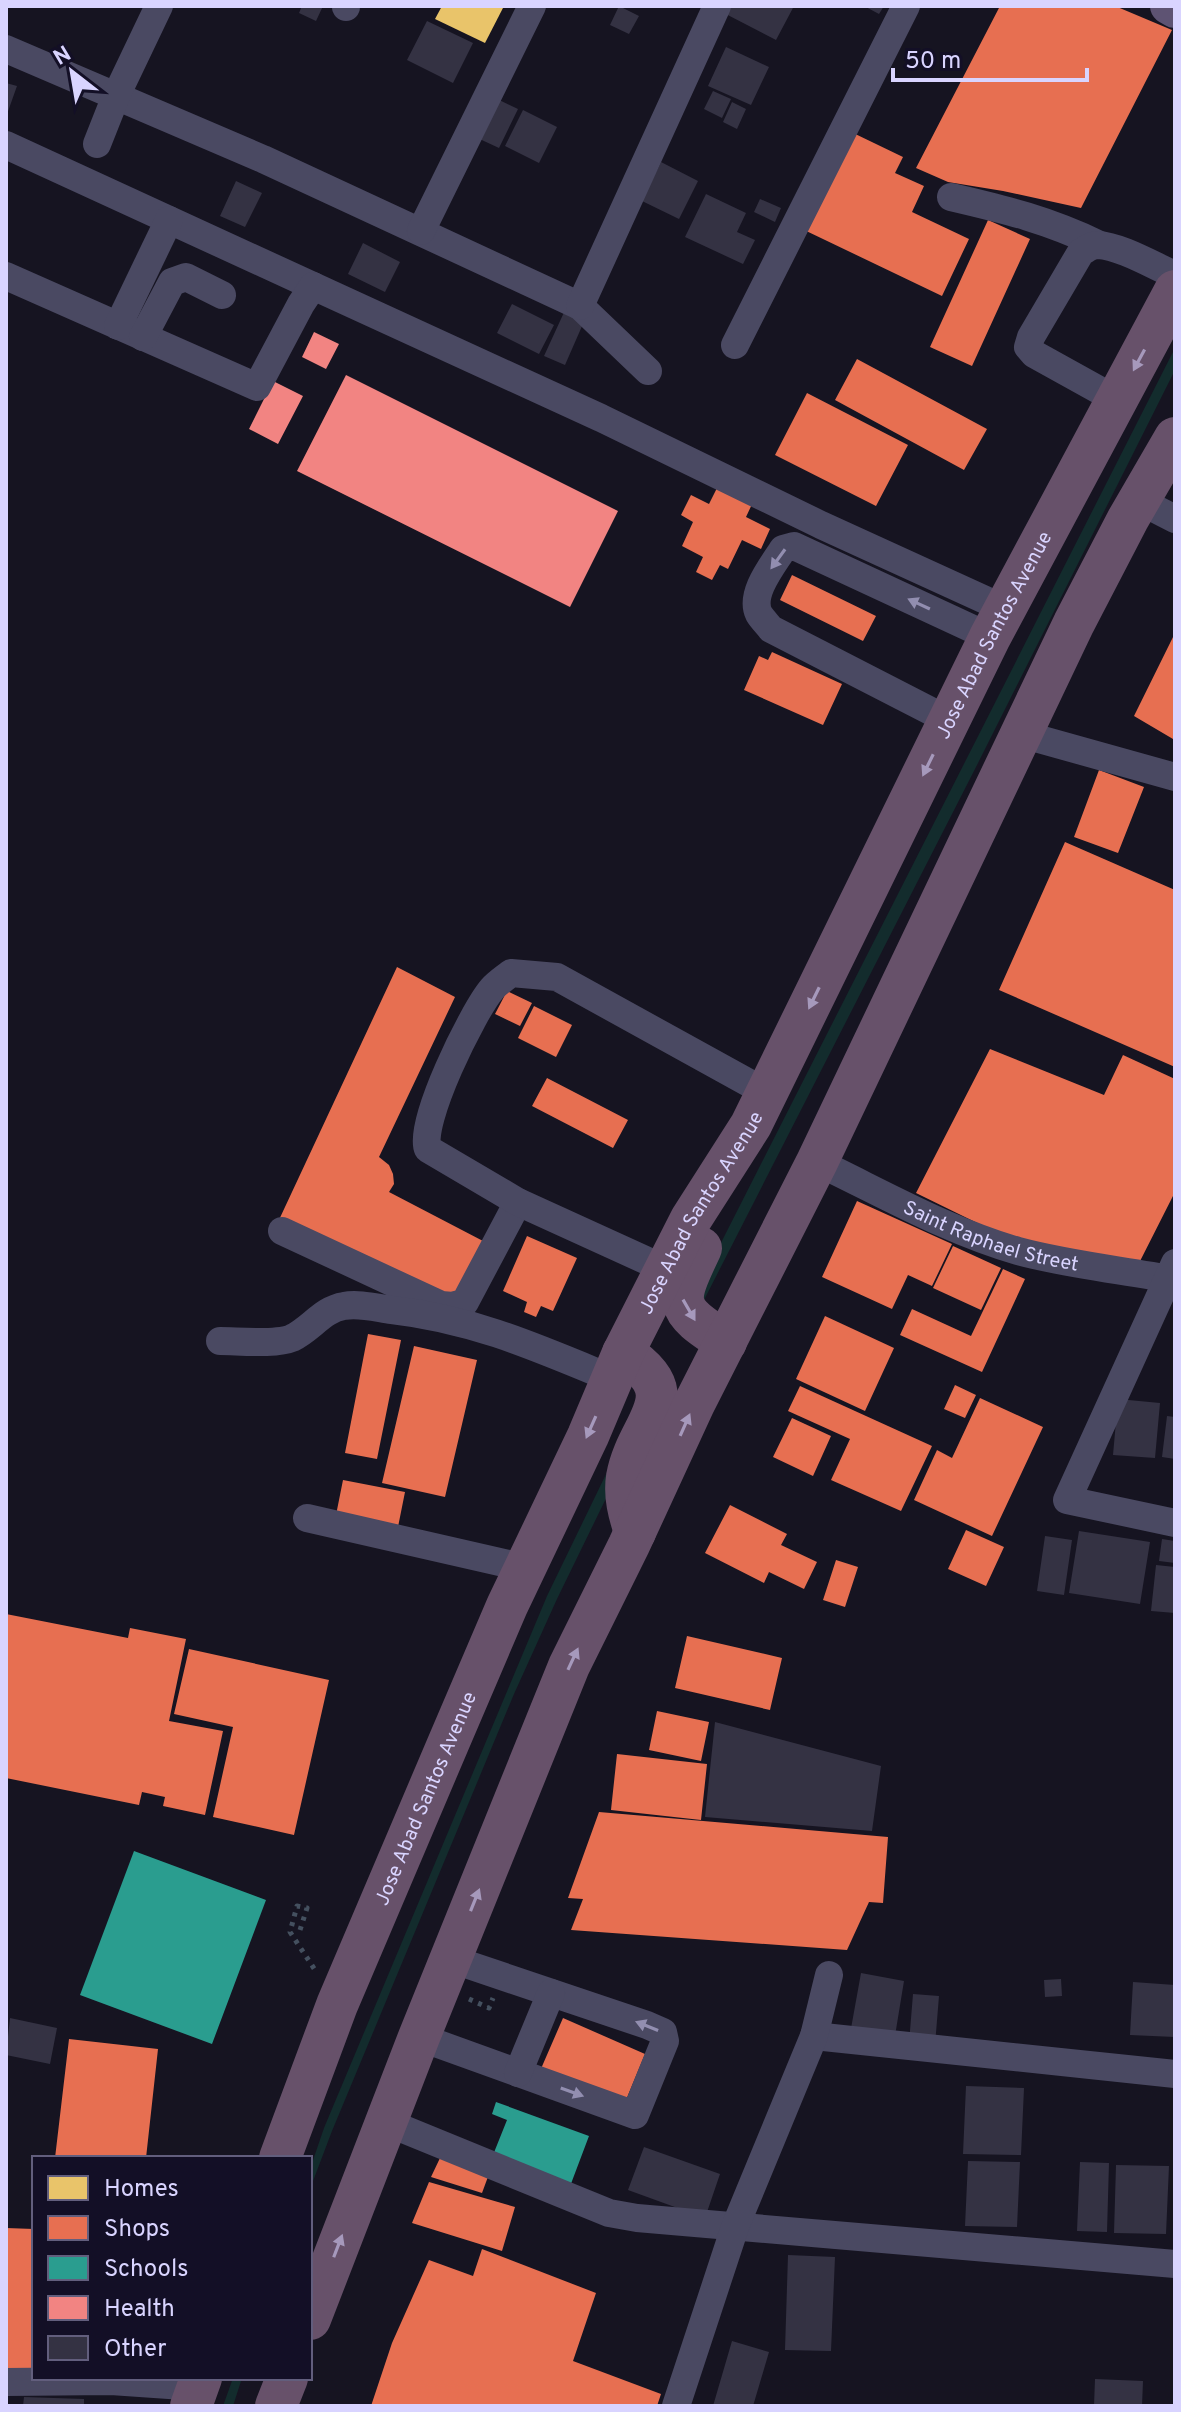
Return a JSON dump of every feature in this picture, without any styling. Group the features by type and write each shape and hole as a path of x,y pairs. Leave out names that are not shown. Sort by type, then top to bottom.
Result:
{"highway":[{"name":"Jose Abad Santos Avenue","path":"281,2156 337,2005 526,1568 618,1366 691,1219 751,1125 997,623 1175,291"},
{"path":"312,2314 419,2037 569,1666 694,1404 817,1162 1074,623 1138,500 1175,438"},
{"path":"691,1219 703,1226 706,1235 683,1285 682,1300 691,1318 726,1342"},
{"path":"618,1366 651,1374 658,1391 652,1417 627,1475 628,1510 635,1532"},
{"path":"276,2406 286,2380"}],"main road":[{"path":"1168,6 1175,10"}],"street":[{"path":"97,144 159,6"},
{"path":"421,231 532,6"},
{"path":"580,306 717,6"},
{"path":"735,345 906,6"},
{"path":"6,49 421,231 580,306 648,371"},
{"path":"6,145 601,418 821,525 997,623"},
{"path":"951,197 1057,224 1175,275"},
{"path":"130,332 169,220"},
{"path":"1100,245 1081,252 1028,347 1034,354 1117,400"},
{"path":"6,276 257,387 313,286"},
{"path":"130,332 172,282 186,277 222,295"},
{"path":"1138,500 1175,519"},
{"path":"806,552 821,525"},
{"path":"950,721 771,629 758,613 756,600 763,582 783,549 794,546 997,623"},
{"path":"1021,734 1175,777"},
{"path":"665,1269 518,1202 435,1155 425,1143 444,1080 471,1021 492,987 511,973 557,977 767,1093"},
{"name":"Saint Raphael Street","path":"817,1162 948,1224 1015,1250 1063,1261 1172,1274"},
{"path":"282,1231 441,1305 453,1306 465,1302 518,1202"},
{"path":"1172,1274 1067,1500 1175,1523"},
{"path":"220,1341 288,1340 302,1333 328,1311 352,1305 424,1313 467,1322 618,1366"},
{"path":"307,1518 526,1568"},
{"path":"419,2037 635,2115 665,2041 663,2032 451,1959"},
{"path":"676,2406 735,2227 814,2036 829,1975"},
{"path":"518,2073 551,1993"},
{"path":"814,2036 1175,2074"},
{"path":"386,2122 609,2213 735,2227 1175,2264"},
{"path":"6,2382 111,2381 196,2390"}],"path":[{"path":"300,1930 307,1908 297,1906 290,1932 337,2005"}],"green space":[{"path":"1175,348 1175,370 975,769 704,1300 694,1296"},
{"path":"640,1404 614,1482 514,1694 312,2184 312,2163 324,2128 547,1596"},
{"path":"232,2380 241,2380 233,2406 223,2406"}],"building: Homes":[{"path":"442,6 504,6 485,43 435,19"}],"building: Shops":[{"path":"1000,6 1115,6 1172,30 1081,208 948,182 916,168"},
{"path":"847,130 903,157 895,173 924,186 912,212 969,239 942,296 800,228"},
{"path":"988,220 1030,239 972,366 930,347"},
{"path":"857,359 987,429 964,470 835,400"},
{"path":"807,393 908,445 876,506 775,455"},
{"path":"718,486 753,502 746,517 770,529 761,549 742,540 728,569 720,565 712,580 696,572 703,557 682,546 693,522 681,515 691,495 709,504"},
{"path":"792,575 876,616 863,641 780,600"},
{"path":"1175,633 1175,734 1173,739 1134,716"},
{"path":"772,652 842,684 823,725 744,690 759,656 768,660"},
{"path":"1099,770 1144,787 1118,853 1074,837"},
{"path":"1065,842 1175,890 1175,1067 999,990"},
{"path":"397,967 455,997 379,1157 389,1165 393,1174 394,1184 389,1192 483,1241 453,1305 278,1222"},
{"path":"507,991 532,1003 520,1026 495,1014"},
{"path":"534,1006 572,1025 556,1057 518,1038"},
{"path":"990,1049 1104,1095 1123,1055 1175,1079 1175,1192 1135,1271 1020,1244 916,1193"},
{"path":"547,1078 628,1120 613,1148 532,1106"},
{"path":"857,1201 952,1244 932,1286 908,1275 892,1309 822,1277"},
{"path":"527,1236 577,1258 553,1311 541,1306 536,1317 524,1312 527,1302 503,1291"},
{"path":"953,1246 1001,1268 981,1310 933,1288"},
{"path":"1003,1269 1025,1279 982,1372 900,1335 912,1309 971,1336"},
{"path":"825,1316 894,1348 865,1411 796,1379"},
{"path":"368,1334 401,1340 377,1459 345,1453"},
{"path":"414,1346 477,1360 445,1497 382,1483"},
{"path":"955,1385 976,1395 965,1418 944,1409"},
{"path":"800,1386 932,1446 901,1511 831,1480 850,1439 788,1411"},
{"path":"980,1398 1043,1427 992,1536 914,1500 937,1450 952,1458"},
{"path":"792,1418 831,1436 813,1476 773,1457"},
{"path":"343,1480 405,1492 397,1532 335,1520"},
{"path":"730,1505 787,1534 781,1545 817,1562 804,1589 769,1572 764,1583 705,1553"},
{"path":"966,1530 1004,1547 986,1586 948,1569"},
{"path":"836,1560 858,1567 845,1607 823,1600"},
{"path":"6,1614 128,1638 130,1628 186,1639 169,1721 223,1731 205,1815 163,1806 165,1797 142,1792 139,1805 6,1778"},
{"path":"687,1636 782,1658 770,1710 675,1688"},
{"path":"189,1649 329,1680 294,1835 213,1817 233,1727 174,1714"},
{"path":"657,1711 709,1722 701,1761 649,1750"},
{"path":"617,1754 707,1764 701,1820 611,1810"},
{"path":"599,1812 888,1837 883,1903 869,1902 847,1950 571,1930 583,1899 568,1898"},
{"path":"563,2018 645,2054 624,2105 540,2071"},
{"path":"69,2039 158,2049 146,2156 55,2156"},
{"path":"440,2158 489,2174 482,2193 431,2177"},
{"path":"429,2182 515,2207 502,2251 412,2223"},
{"path":"6,2228 32,2229 32,2378 6,2377"},
{"path":"482,2249 596,2293 573,2361 661,2394 657,2406 371,2406 392,2343 429,2260 473,2276"}],"building: Schools":[{"path":"134,1851 266,1900 212,2044 80,1995"},
{"path":"496,2102 589,2136 569,2189 491,2160 507,2120 492,2114"}],"building: Health":[{"path":"314,332 339,344 326,369 302,357"},
{"path":"346,375 618,511 570,607 297,471"},
{"path":"273,381 303,396 278,444 249,429"}],"building: Other":[{"path":"302,6 323,6 316,21 299,13"},
{"path":"619,6 639,16 629,34 610,25"},
{"path":"722,6 794,6 776,40 720,11"},
{"path":"864,6 884,6 879,14"},
{"path":"427,21 473,43 453,83 407,60"},
{"path":"726,47 769,67 751,105 708,86"},
{"path":"6,83 17,86 6,117"},
{"path":"713,91 731,99 722,118 704,109"},
{"path":"491,96 518,109 499,148 471,135"},
{"path":"732,102 746,109 737,129 723,122"},
{"path":"523,110 557,127 539,163 505,146"},
{"path":"661,162 698,181 679,219 642,201"},
{"path":"236,181 262,193 245,227 220,216"},
{"path":"706,194 746,213 737,232 755,240 743,264 685,237"},
{"path":"760,199 781,208 775,222 754,212"},
{"path":"363,243 400,262 385,292 348,274"},
{"path":"512,304 554,325 539,354 497,333"},
{"path":"566,308 586,317 565,365 544,356"},
{"path":"1118,1399 1160,1403 1155,1458 1113,1455"},
{"path":"1167,1416 1175,1417 1175,1459 1162,1457"},
{"path":"1079,1531 1150,1542 1140,1604 1069,1593"},
{"path":"1045,1536 1072,1540 1064,1595 1037,1591"},
{"path":"1162,1539 1175,1541 1175,1563 1159,1561"},
{"path":"1156,1565 1175,1567 1175,1613 1151,1611"},
{"path":"715,1722 881,1766 872,1831 705,1817"},
{"path":"861,1973 904,1981 894,2042 850,2034"},
{"path":"1061,1979 1062,1996 1045,1997 1044,1980"},
{"path":"1133,1982 1175,1985 1175,2037 1130,2035"},
{"path":"913,1994 939,1996 935,2045 909,2043"},
{"path":"10,2018 57,2028 50,2064 6,2055"},
{"path":"966,2086 1024,2088 1021,2155 963,2154"},
{"path":"644,2147 720,2174 705,2218 628,2190"},
{"path":"968,2161 1020,2162 1017,2227 965,2226"},
{"path":"1080,2162 1109,2163 1107,2232 1077,2231"},
{"path":"1116,2165 1169,2166 1166,2234 1114,2233"},
{"path":"788,2255 835,2257 831,2351 785,2350"},
{"path":"732,2341 769,2352 753,2406 713,2406"},
{"path":"1095,2379 1143,2381 1142,2406 1094,2406"},
{"path":"24,2397 84,2399 84,2406 23,2406"}]}
